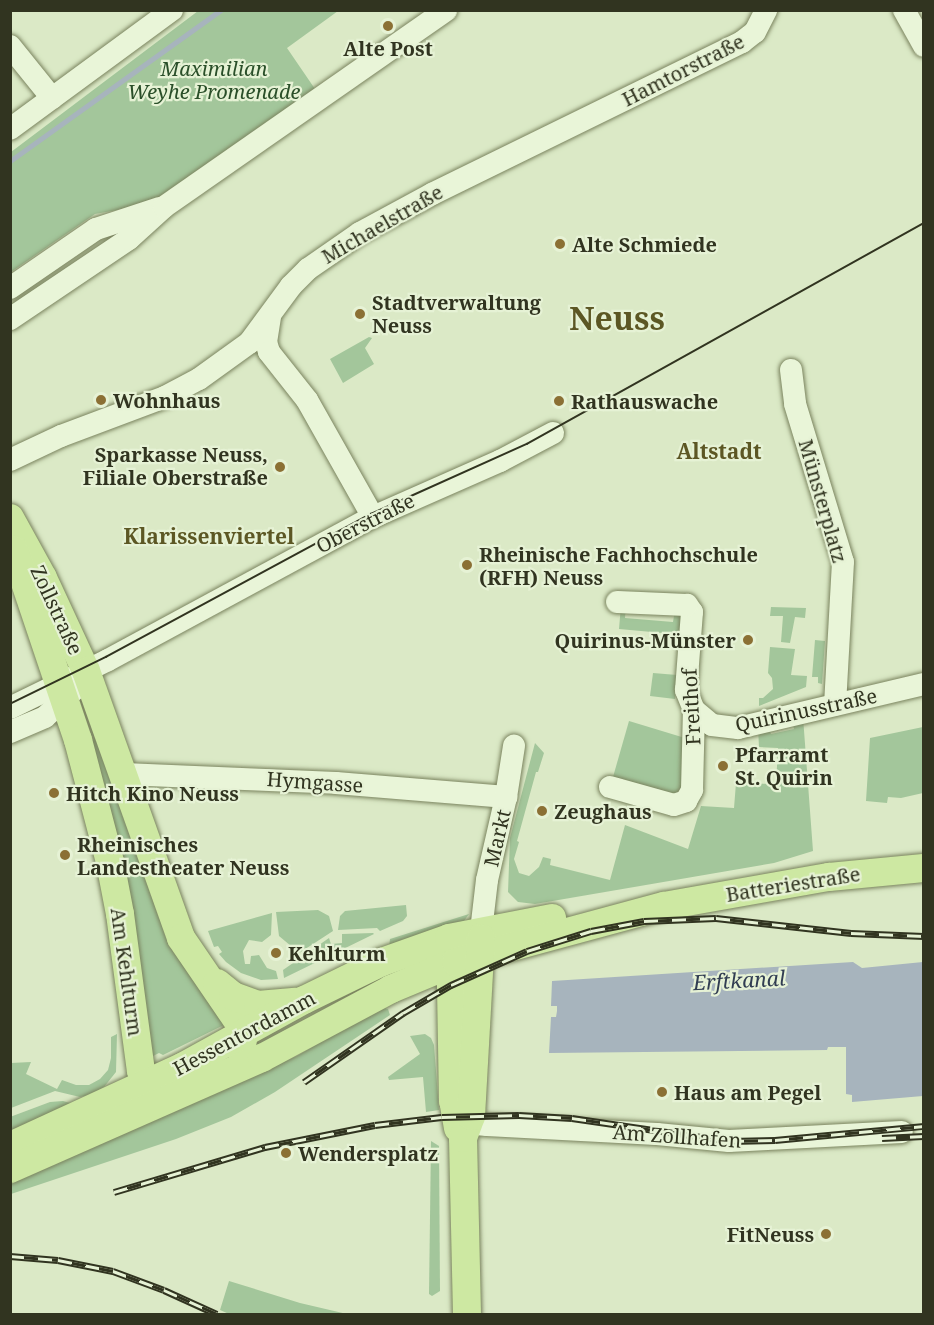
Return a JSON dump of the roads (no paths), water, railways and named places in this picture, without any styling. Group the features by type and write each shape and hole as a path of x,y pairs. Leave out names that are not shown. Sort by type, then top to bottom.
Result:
{"main road":[{"name":"Zollstraße","path":"10,518 43,578 86,671"},
{"name":"Zollstraße","path":"10,537 62,693"},
{"path":"86,671 181,938 244,1034 241,1052 219,1078"},
{"name":"Am Kehlturm","path":"62,693 78,740 110,862 126,957 138,1056 146,1083"},
{"name":"Batteriestraße","path":"472,949 664,906 829,877 924,868"},
{"path":"419,947 472,949"},
{"name":"Hessentordamm","path":"16,1141 146,1083 382,962 419,947 472,949"},
{"path":"462,1126 477,996 472,949"},
{"path":"467,1314 462,1126 451,1038 451,985 472,949"},
{"name":"Hessentordamm","path":"10,1169 219,1078 290,1044 393,988 472,949"},
{"path":"197,964 221,987 245,1002 273,1006 304,1000"},
{"path":"393,988 409,988 428,997 439,1009 451,1038"},
{"path":"146,1083 162,1093 181,1095"}],"street":[{"path":"10,129 172,10"},
{"path":"10,320 129,238 164,207 446,10"},
{"name":"Hamtorstraße","path":"589,117 742,42 755,32 766,10"},
{"path":"904,10 924,46"},
{"path":"10,46 52,98"},
{"name":"Michaelstraße","path":"10,460 61,436 184,388 241,351 270,317 291,286 308,268 360,233 432,194 589,117"},
{"path":"10,288 96,230 164,207"},
{"path":"270,317 266,342 269,352 307,400 373,517"},
{"path":"241,351 253,349 269,352"},
{"name":"Münsterplatz","path":"791,370 795,404 843,562 835,705"},
{"name":"Oberstraße","path":"10,732 45,717 62,693 86,671 373,517 500,461 553,433"},
{"name":"Freithof","path":"610,787 674,806 686,801 692,790 694,710 686,690 691,608 676,604 617,602"},
{"name":"Quirinusstraße","path":"694,710 712,725 738,728 924,684"},
{"name":"Oberstraße","path":"10,708 62,693"},
{"name":"Markt","path":"472,949 506,796 514,746"},
{"name":"Hymgasse","path":"124,774 336,783 506,796"},
{"name":"Am Zollhafen","path":"462,1126 741,1141 903,1132"}],"water":[{"name":"Erftkanal","path":"853,962 862,968 923,962 923,1096 852,1102 852,1095 846,1094 846,1047 828,1047 827,1050 549,1053 551,1017 556,1017 557,1011 557,1006 551,1006 552,981"}],"waterway":[{"path":"10,161 221,10"}],"tram line":[{"path":"10,704 106,657 371,514 527,444 924,223"}],"railway":[{"path":"304,1082 403,1013 451,985 527,951 591,931 644,921 716,918 851,933 924,936"},
{"path":"114,1192 265,1147 375,1125 442,1117 519,1115 572,1118 730,1141 775,1140 924,1126"},
{"path":"882,1138 924,1136"},
{"path":"10,1256 58,1260 113,1271 164,1290 217,1314"}],"place":[{"name":"Alte Post","path":"388,26"},
{"name":"Alte Schmiede","path":"560,244"},
{"name":"Stadtverwaltung Neuss","path":"360,314"},
{"name":"Wohnhaus","path":"101,400"},
{"name":"Rathauswache","path":"559,401"},
{"name":"Sparkasse Neuss, Filiale Oberstraße","path":"280,467"},
{"name":"Rheinische Fachhochschule (RFH) Neuss","path":"467,565"},
{"name":"Quirinus-Münster","path":"748,640"},
{"name":"Pfarramt St. Quirin","path":"723,766"},
{"name":"Hitch Kino Neuss","path":"54,793"},
{"name":"Zeughaus","path":"542,811"},
{"name":"Rheinisches Landestheater Neuss","path":"65,855"},
{"name":"Kehlturm","path":"276,953"},
{"name":"Haus am Pegel","path":"662,1092"},
{"name":"Wendersplatz","path":"286,1153"},
{"name":"FitNeuss","path":"826,1234"}],"district":[{"name":"Neuss","path":"617,318"},
{"name":"Altstadt","path":"719,451"},
{"name":"Klarissenviertel","path":"209,536"}],"park label":[{"name":"Maximilian Weyhe Promenade","path":"214,80"}]}
